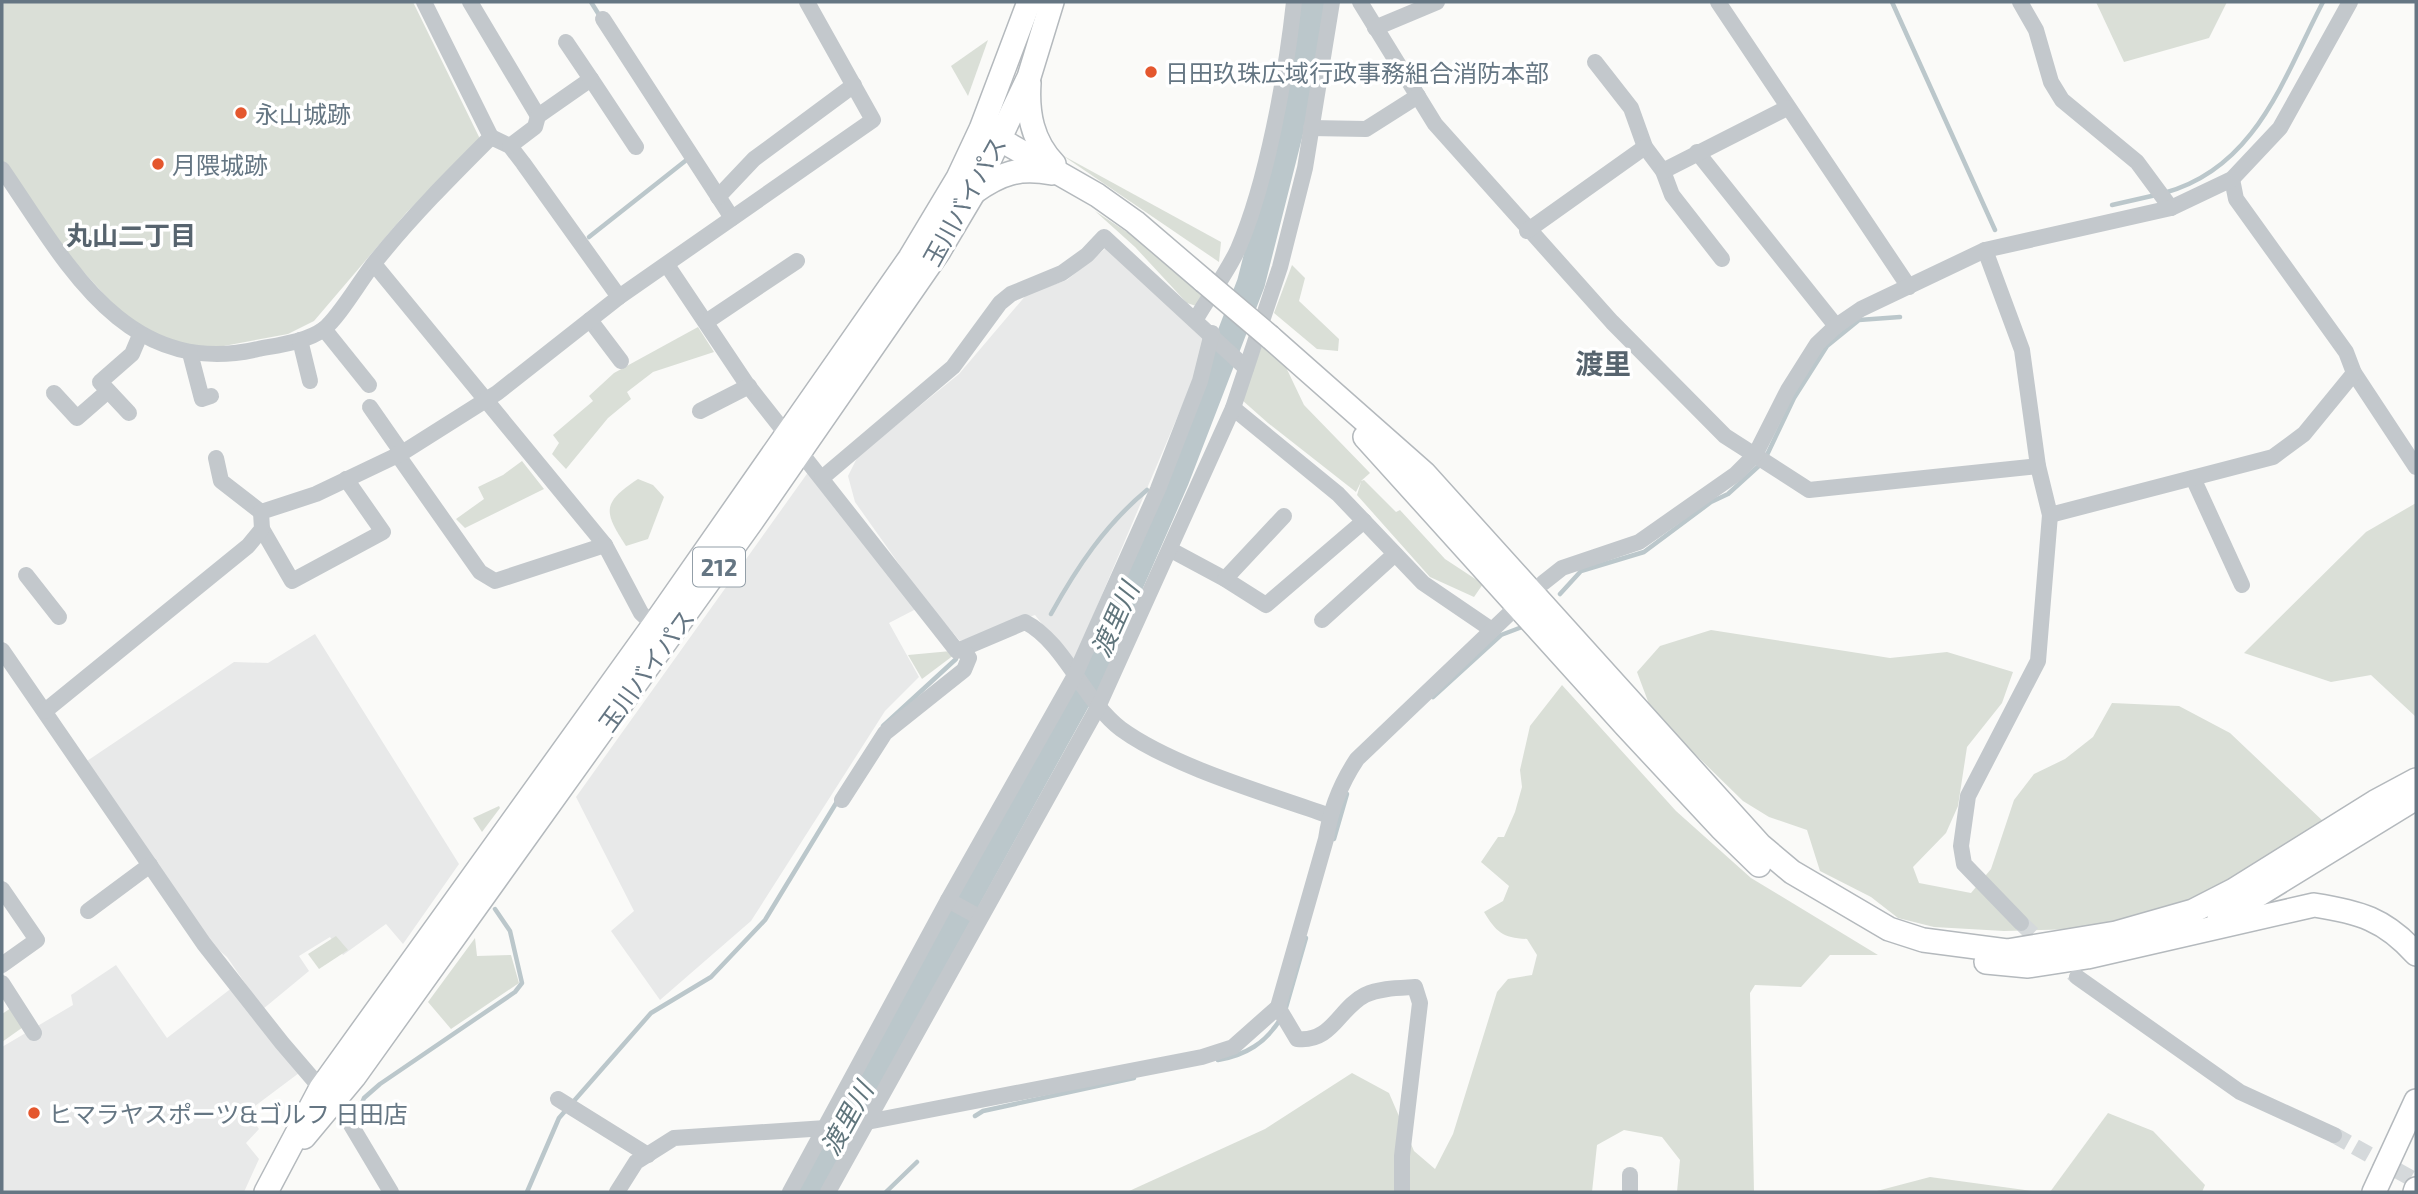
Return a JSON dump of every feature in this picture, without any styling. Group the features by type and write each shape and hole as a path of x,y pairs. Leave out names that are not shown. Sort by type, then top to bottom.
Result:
{"highway":[{"name":"玉川バイパス","path":"328,1096 661,631 801,452 897,315 974,192 1030,2"},
{"name":"玉川バイパス","path":"661,631 785,434 910,258 958,178 1029,77 1052,2"},
{"path":"1029,77 1028,106 1037,143 1065,176"},
{"path":"990,134 1065,176 1135,222 1298,361 1424,473 1760,845 1792,872 1889,929 1923,940 2007,951 2116,933 2193,911 2234,890 2375,802 2416,780"},
{"path":"974,192 995,177 1013,170 1031,169 1065,176"},
{"path":"1298,361 1721,828 1789,889 1832,914 1905,948 1997,964 2028,966 2139,948 2205,928 2314,905 2351,911 2375,920 2395,931 2416,954"},
{"path":"2375,802 2416,766"},
{"path":"2205,928 2416,798"},
{"name":"212","path":"266,1192 280,1164 328,1096"},
{"path":"2374,1192 2416,1101"}],"street":[{"path":"424,2 491,137 510,146 619,297"},
{"path":"470,2 538,116"},
{"path":"1196,319 1236,252 1259,188 1289,46 1294,2"},
{"path":"828,1192 1098,707 1233,408 1280,267 1305,168 1332,2"},
{"path":"1360,2 1435,124 1528,231 1725,436 1809,490 2038,466"},
{"path":"1375,28 1437,2"},
{"path":"1718,2 1909,287"},
{"path":"2020,2 2036,30 2050,82 2062,100 2137,162 2165,199"},
{"path":"1544,583 1562,568 1639,542 1761,459 1788,390 1817,344 1836,326 1861,309 1985,250 2232,179 2280,128 2350,2"},
{"path":"261,512 316,494 399,453 486,400 619,297 873,120 811,3"},
{"path":"603,19 732,218"},
{"path":"566,42 636,147"},
{"path":"1595,62 1631,108 1645,147 1663,171 1671,195 1721,259"},
{"path":"510,146 535,127 538,116 591,79"},
{"path":"718,197 754,159 854,85"},
{"path":"1311,128 1366,129 1418,96"},
{"path":"1663,171 1787,108"},
{"path":"2,169 68,267 129,329 162,346 204,356 250,351 300,340 324,329 411,219 491,137"},
{"path":"1528,231 1645,147"},
{"path":"1697,152 1836,326"},
{"path":"2232,179 2236,199 2346,352 2354,373 2416,467"},
{"path":"822,478 953,367 1010,293 1062,273 1087,255 1104,237 1212,333 1246,368"},
{"path":"1985,250 2022,350 2038,466 2050,515 2038,661 1968,796 1961,846 1964,864 2021,923"},
{"path":"706,322 797,261"},
{"path":"374,264 605,545 642,613 661,631"},
{"path":"667,265 749,386 957,652 1025,622 1040,630 1098,707 1120,728 1142,742 1240,785 1330,816"},
{"path":"590,320 621,361"},
{"path":"324,329 369,385"},
{"path":"790,1192 948,900 1074,677 1158,489 1200,381 1212,333"},
{"path":"129,413 100,382 132,354 140,335"},
{"path":"300,340 310,381"},
{"path":"190,353 202,399 211,396"},
{"path":"2050,515 2273,457 2304,434 2354,373"},
{"path":"700,411 749,386"},
{"path":"54,393 77,418 108,391"},
{"path":"370,407 480,572 495,580 605,545"},
{"path":"1233,408 1338,494 1423,583 1492,630"},
{"path":"216,458 221,481 261,512 262,529 292,581 383,533 346,479"},
{"path":"2193,478 2242,585"},
{"path":"1225,579 1284,516"},
{"path":"1171,550 1266,605 1364,521"},
{"path":"45,711 248,546 262,529"},
{"path":"1322,620 1395,554"},
{"path":"26,575 59,617"},
{"path":"617,1192 636,1162 674,1138 826,1128 867,1122 1202,1057 1233,1047 1282,1013 1330,816 1347,773 1357,759 1510,612"},
{"path":"842,800 885,733 964,670 969,658 963,649"},
{"path":"2,650 204,944 282,1043 328,1096 391,1192"},
{"path":"88,911 150,865"},
{"path":"2,889 37,940 2,965"},
{"path":"948,900 979,917"},
{"path":"2077,976 2240,1092 2334,1135"},
{"path":"2,983 34,1033"},
{"path":"1282,1013 1297,1039 1312,1038 1324,1034 1366,995 1415,987 1420,1003 1402,1156 1402,1192"},
{"path":"558,1099 648,1155"},
{"path":"1630,1175 1630,1192"}],"shaded area":[{"path":"2,2 413,2 481,141 407,212 314,321 288,334 213,348 181,344 144,331 112,303 70,257 2,160"},
{"path":"2096,2 2227,2 2209,38 2124,62"},
{"path":"988,40 968,96 951,66"},
{"path":"1062,155 1221,242 1219,262"},
{"path":"1095,211 1151,248 1205,295 1196,306 1187,303 1135,247"},
{"path":"1106,248 1204,338 1193,380 1073,663 1035,615 960,641 921,595 855,502 848,476 858,456 959,374 1027,294 1067,280"},
{"path":"1292,265 1305,278 1299,301 1339,339 1338,351 1317,349 1274,313"},
{"path":"698,327 714,352 653,372 627,392 631,399 608,418 566,469 552,454 559,443 553,435 593,401 589,396 614,373"},
{"path":"1263,343 1283,361 1304,405 1370,473 1361,481 1364,480 1396,512 1400,510 1445,559 1483,584 1474,597 1430,577 1357,495 1361,482 1356,492 1242,400"},
{"path":"522,461 544,489 465,528 456,519 484,499 478,487 503,475"},
{"path":"809,471 916,609 889,623 919,677 885,711 751,921 660,1000 611,931 634,911 576,797"},
{"path":"638,479 653,485 664,497 648,539 626,546 613,524 610,508 618,495"},
{"path":"2416,503 2416,717 2371,675 2331,682 2244,653 2366,532"},
{"path":"1711,630 1890,658 1947,652 2013,672 2002,703 1967,747 1958,806 1946,833 1913,867 1919,883 1971,893 1991,869 2014,800 2034,774 2065,759 2093,737 2112,703 2179,706 2230,733 2325,823 2191,906 2114,928 2004,931 1934,927 1898,918 1871,897 1820,871 1807,830 1769,817 1743,801 1652,712 1637,672 1660,646"},
{"path":"315,634 459,864 403,944 386,924 343,955 330,937 299,956 309,971 263,1009 227,957 209,942 84,763 234,662 268,663"},
{"path":"951,651 954,655 922,679 908,655"},
{"path":"1562,685 1676,811 1751,878 1878,955 1830,955 1801,987 1755,985 1750,993 1754,1192 1677,1192 1680,1160 1662,1137 1624,1130 1597,1145 1592,1192 1127,1192 1265,1129 1352,1073 1389,1093 1414,1151 1435,1169 1453,1134 1497,992 1508,979 1532,975 1537,955 1527,939 1501,933 1484,912 1503,901 1509,886 1481,862 1498,837 1504,837 1515,812 1522,787 1520,770 1530,726"},
{"path":"499,806 500,808 482,832 473,818"},
{"path":"336,936 348,950 319,969 308,954"},
{"path":"475,938 477,956 511,955 519,983 451,1029 428,1002"},
{"path":"116,965 167,1038 233,987 299,1073 247,1112 259,1129 246,1143 259,1159 244,1192 2,1192 2,1047 73,1005 71,995"},
{"path":"14,1006 26,1025 2,1042 2,1014"},
{"path":"2108,1113 2153,1131 2205,1185 2202,1192 2050,1192"},
{"path":"1930,1177 2039,1192 1873,1192"}],"waterway":[{"path":"591,2 601,18"},
{"name":"渡里川","path":"805,1192 1088,679 1175,480 1251,283 1305,69 1314,2"},
{"path":"1892,2 1995,230"},
{"path":"2164,193 2196,181 2223,163 2245,141 2280,88 2323,2"},
{"path":"589,237 689,158"},
{"path":"2112,205 2156,195"},
{"path":"1766,457 1794,398 1827,346 1859,320 1900,317"},
{"path":"1560,594 1581,571 1644,552 1711,502 1728,494 1761,464"},
{"path":"1051,614 1105,532 1147,490"},
{"path":"1433,697 1501,635 1522,627"},
{"path":"883,726 956,659"},
{"path":"1334,839 1347,794"},
{"path":"527,1192 559,1118 651,1013 711,977 765,920 838,800"},
{"path":"357,1116 364,1098 380,1084 515,992 522,983 510,931 495,909"},
{"path":"1285,1011 1306,938"},
{"path":"1218,1060 1238,1055 1262,1041 1281,1018"},
{"path":"975,1116 983,1111 1134,1078"},
{"path":"886,1192 917,1162"}],"tunnel":[{"path":"2021,923 2077,977"},
{"path":"2334,1135 2416,1181"}],"place":[{"name":"日田玖珠広域行政事務組合消防本部","path":"1151,72"},
{"name":"永山城跡","path":"241,113"},
{"name":"月隈城跡","path":"158,164"},
{"name":"ヒマラヤスポーツ&ゴルフ 日田店","path":"34,1113"}],"district":[{"name":"丸山二丁目","path":"131,234"},
{"name":"渡里","path":"1603,363"}]}
